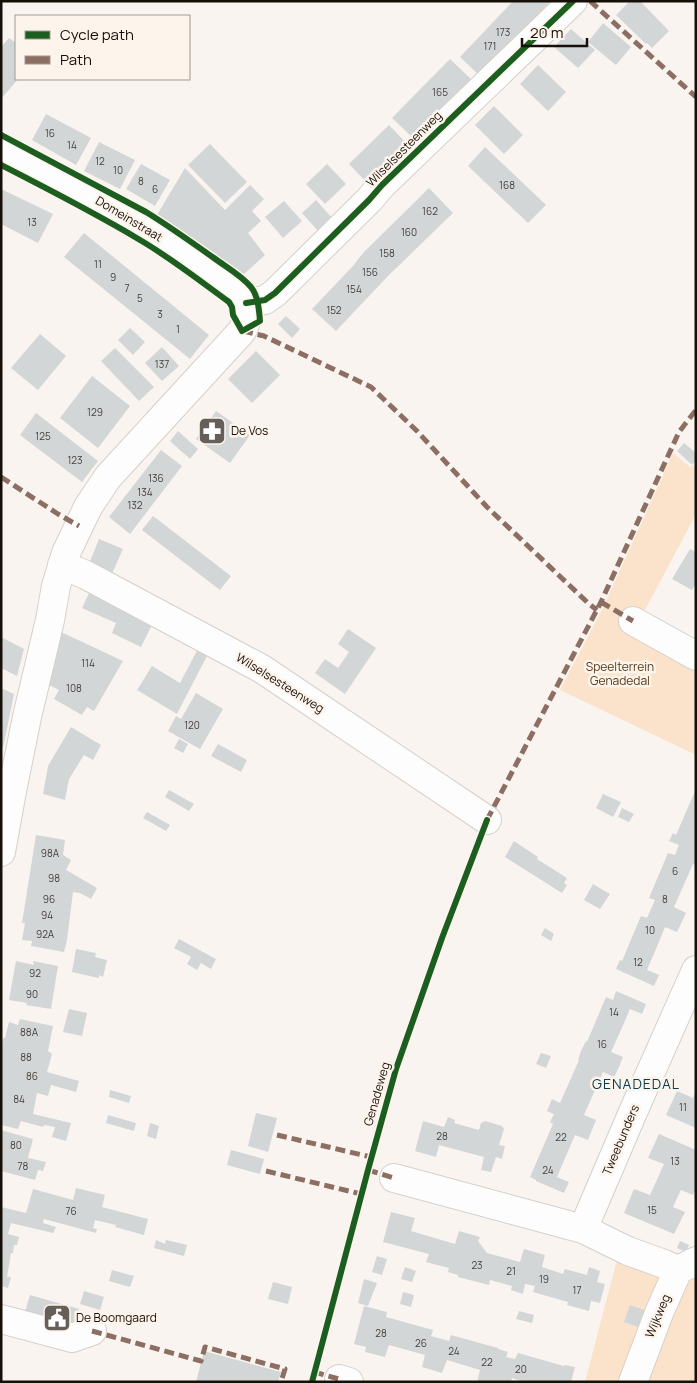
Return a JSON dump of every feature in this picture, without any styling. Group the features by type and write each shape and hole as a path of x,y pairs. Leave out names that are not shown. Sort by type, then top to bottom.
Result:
{"street":[{"name":"Wilselsesteenweg","path":"246,303 265,300 275,293 382,185 573,1"},
{"name":"Domeinstraat","path":"1,152 129,216 227,284 240,294 246,303"},
{"path":"1,852 27,717 56,586 66,553 88,507 108,477 242,331 246,325 247,318 246,303"},
{"name":"Wilselsesteenweg","path":"62,565 86,575 262,669 487,820"},
{"path":"633,622 696,656"},
{"name":"Tweebunders","path":"584,1229 696,970"},
{"path":"394,1178 584,1229 628,1251 664,1264 687,1266"},
{"name":"Wijkweg","path":"633,1382 658,1312 687,1266"},
{"path":"1,1319 72,1338 92,1331"}],"green space":[{"name":"Speelterrein Genadedal","path":"673,453 690,467 696,466 696,514 646,608 628,632 696,668 696,755 560,690 603,608"},
{"path":"618,1256 690,1281 696,1277 696,1382 585,1382"}],"building":[{"path":"513,1 551,1 480,76 460,57"},
{"path":"630,1 640,1 669,31 652,48 616,15"},
{"path":"603,23 631,47 616,65 588,42"},
{"path":"571,29 595,50 578,68 554,47"},
{"path":"9,38 15,42 15,80 17,80 1,99 1,47"},
{"path":"450,59 473,81 415,140 392,118"},
{"path":"538,65 566,92 548,111 520,84"},
{"path":"494,106 523,135 504,154 475,125"},
{"path":"46,114 91,138 76,165 32,140"},
{"path":"389,125 408,145 368,184 349,164"},
{"path":"99,142 135,160 120,189 84,171"},
{"path":"210,144 247,182 225,203 188,165"},
{"path":"485,147 546,205 528,223 468,166"},
{"path":"141,164 170,180 155,206 126,189"},
{"path":"327,164 346,184 325,204 306,184"},
{"path":"185,168 225,210 250,185 264,199 252,211 261,221 248,233 265,255 244,274 157,215"},
{"path":"429,188 453,213 388,276 336,331 312,309 364,252"},
{"path":"1,189 53,214 38,243 1,224"},
{"path":"316,200 333,219 319,232 302,213"},
{"path":"284,201 302,221 283,238 265,217"},
{"path":"84,233 209,335 190,359 64,257"},
{"path":"286,316 300,329 292,338 278,324"},
{"path":"130,328 145,342 133,355 118,340"},
{"path":"40,334 66,356 38,390 11,368"},
{"path":"162,347 179,366 162,381 145,363"},
{"path":"115,348 154,387 139,401 101,361"},
{"path":"256,351 280,375 252,403 228,379"},
{"path":"92,376 130,406 98,448 60,418"},
{"path":"216,411 250,435 230,463 196,439"},
{"path":"36,413 98,461 82,482 20,435"},
{"path":"178,431 198,449 190,459 170,441"},
{"path":"684,443 696,453 696,461 692,465 677,451"},
{"path":"161,450 182,466 130,534 109,517"},
{"path":"153,516 231,576 220,590 142,530"},
{"path":"99,539 123,549 110,578 87,569"},
{"path":"690,549 696,552 696,583 692,590 672,579"},
{"path":"90,591 154,621 141,647 112,633 116,623 82,608"},
{"path":"348,629 376,648 345,694 315,673 325,659 338,668 349,652 338,644"},
{"path":"61,632 123,661 94,711 87,707 82,715 54,699 59,690 49,685"},
{"path":"1,637 24,649 17,676 1,668"},
{"path":"200,645 210,650 177,714 137,690 152,666 180,683"},
{"path":"1,688 14,694 3,748 1,748"},
{"path":"196,693 223,709 200,749 168,731 176,716 181,719"},
{"path":"71,727 101,745 93,760 84,755 69,779 65,800 43,794 48,766"},
{"path":"179,739 188,744 183,753 174,748"},
{"path":"218,744 247,760 241,772 211,756"},
{"path":"696,789 696,865 693,864 674,907 686,913 677,932 665,927 647,970 659,975 654,986 616,969 620,960 622,961 641,916 647,918 655,900 649,898 668,853 675,855 679,845 669,841 673,833 676,835"},
{"path":"169,790 194,804 189,811 165,797"},
{"path":"603,794 621,802 613,817 596,808"},
{"path":"622,808 634,814 629,822 618,817"},
{"path":"147,812 170,825 166,831 143,818"},
{"path":"36,835 65,840 63,855 71,860 66,870 97,888 91,899 80,893 73,892 64,952 31,946 32,941 22,940 25,923 22,923"},
{"path":"514,841 538,857 537,859 567,878 564,883 567,885 562,893 505,857"},
{"path":"593,884 610,894 600,909 584,900"},
{"path":"545,928 554,934 551,941 541,935"},
{"path":"179,939 216,959 211,969 201,963 197,970 187,964 191,957 174,948"},
{"path":"76,949 96,953 95,957 107,960 103,977 99,975 99,978 72,972"},
{"path":"16,961 34,965 33,961 58,966 51,1009 9,1000"},
{"path":"616,991 646,1004 642,1014 630,1009 611,1052 623,1057 614,1077 603,1072 584,1115 596,1120 588,1140 575,1135 557,1177 569,1182 564,1193 530,1177 553,1124 550,1122 554,1114 547,1111 552,1099 560,1103 606,997 613,1000"},
{"path":"69,1009 87,1013 82,1036 63,1032"},
{"path":"20,1019 53,1026 48,1051 52,1054 47,1072 79,1081 76,1092 51,1085 48,1096 37,1093 33,1114 71,1123 66,1141 52,1137 55,1127 44,1125 43,1127 21,1121 18,1129 1,1125 1,1048 9,1022 18,1025"},
{"path":"541,1053 551,1056 546,1068 536,1064"},
{"path":"110,1090 131,1096 129,1103 109,1097"},
{"path":"696,1090 696,1128 666,1115 677,1091 693,1098"},
{"path":"256,1113 277,1118 268,1152 248,1146"},
{"path":"108,1115 136,1123 134,1131 106,1123"},
{"path":"448,1117 455,1120 454,1123 479,1130 481,1123 485,1121 502,1126 504,1129 499,1145 505,1146 502,1159 496,1157 491,1172 481,1170 484,1157 439,1145 436,1157 415,1151 423,1121 444,1127"},
{"path":"150,1123 159,1126 156,1139 147,1136"},
{"path":"1,1130 33,1139 28,1158 46,1162 43,1171 38,1170 35,1180 1,1171"},
{"path":"659,1134 696,1150 696,1189 693,1195 681,1190 673,1207 685,1212 674,1234 624,1213 634,1189 650,1195 664,1164 648,1158"},
{"path":"231,1150 264,1159 260,1174 227,1165"},
{"path":"76,1188 105,1195 102,1207 148,1219 144,1235 95,1220 93,1228 97,1229 96,1233 44,1219 43,1223 56,1227 53,1233 11,1223 8,1234 19,1237 17,1245 14,1245 13,1253 11,1253 7,1277 11,1277 8,1288 1,1286 1,1207 26,1213 33,1189 73,1200"},
{"path":"391,1212 415,1218 411,1231 455,1244 459,1231 480,1237 478,1241 487,1253 520,1262 524,1249 545,1255 542,1267 563,1274 565,1269 587,1275 589,1267 600,1271 597,1282 605,1284 600,1303 591,1301 589,1311 567,1305 568,1302 533,1292 535,1286 525,1284 523,1294 511,1290 512,1286 490,1280 489,1285 458,1277 458,1275 448,1272 449,1268 426,1262 429,1254 383,1242"},
{"path":"156,1240 165,1244 166,1240 187,1245 184,1256 154,1248"},
{"path":"680,1241 689,1245 686,1252 677,1248"},
{"path":"377,1256 387,1259 382,1275 372,1272"},
{"path":"405,1267 416,1271 412,1282 401,1279"},
{"path":"112,1270 134,1276 130,1287 109,1281"},
{"path":"364,1279 377,1283 368,1306 358,1303"},
{"path":"273,1282 292,1287 288,1304 268,1299"},
{"path":"84,1291 104,1297 100,1310 80,1304"},
{"path":"403,1292 414,1295 411,1307 400,1304"},
{"name":"De Boomgaard","path":"30,1295 79,1309 72,1337 24,1315"},
{"path":"630,1305 647,1311 641,1328 624,1322"},
{"path":"364,1306 387,1312 386,1317 433,1330 431,1336 449,1341 451,1335 498,1348 508,1352 506,1357 515,1359 518,1353 564,1366 575,1367 571,1382 524,1382 512,1378 511,1382 477,1382 480,1370 447,1360 442,1373 422,1367 425,1355 389,1345 385,1357 365,1352 366,1347 354,1344"},
{"path":"519,1311 534,1315 532,1323 516,1319"},
{"path":"204,1351 281,1372 278,1382 196,1382"}],"marked path":[{"path":"590,1 696,97"},
{"path":"243,331 264,336 371,387 417,431 487,507 597,610"},
{"path":"487,820 601,602 679,432 696,410"},
{"path":"1,477 79,526"},
{"path":"601,602 633,621"},
{"path":"277,1135 371,1157"},
{"path":"368,1170 394,1178"},
{"path":"266,1171 361,1194"},
{"path":"92,1331 201,1361 205,1347 285,1369 281,1382"},
{"path":"314,1372 339,1379"}],"cycle path":[{"path":"246,303 265,300 275,293 382,185 573,1"},
{"path":"1,135 146,212 233,271 251,287 255,294 260,321 242,331 233,315 229,302 174,262 106,220 1,165"},
{"name":"Genadeweg","path":"312,1382 396,1069 442,938 487,820"}],"place":[{"name":"De Vos","path":"212,431"},
{"name":"De Boomgaard","path":"57,1318"}],"district":[{"name":"GENADEDAL","path":"636,1084"}]}
